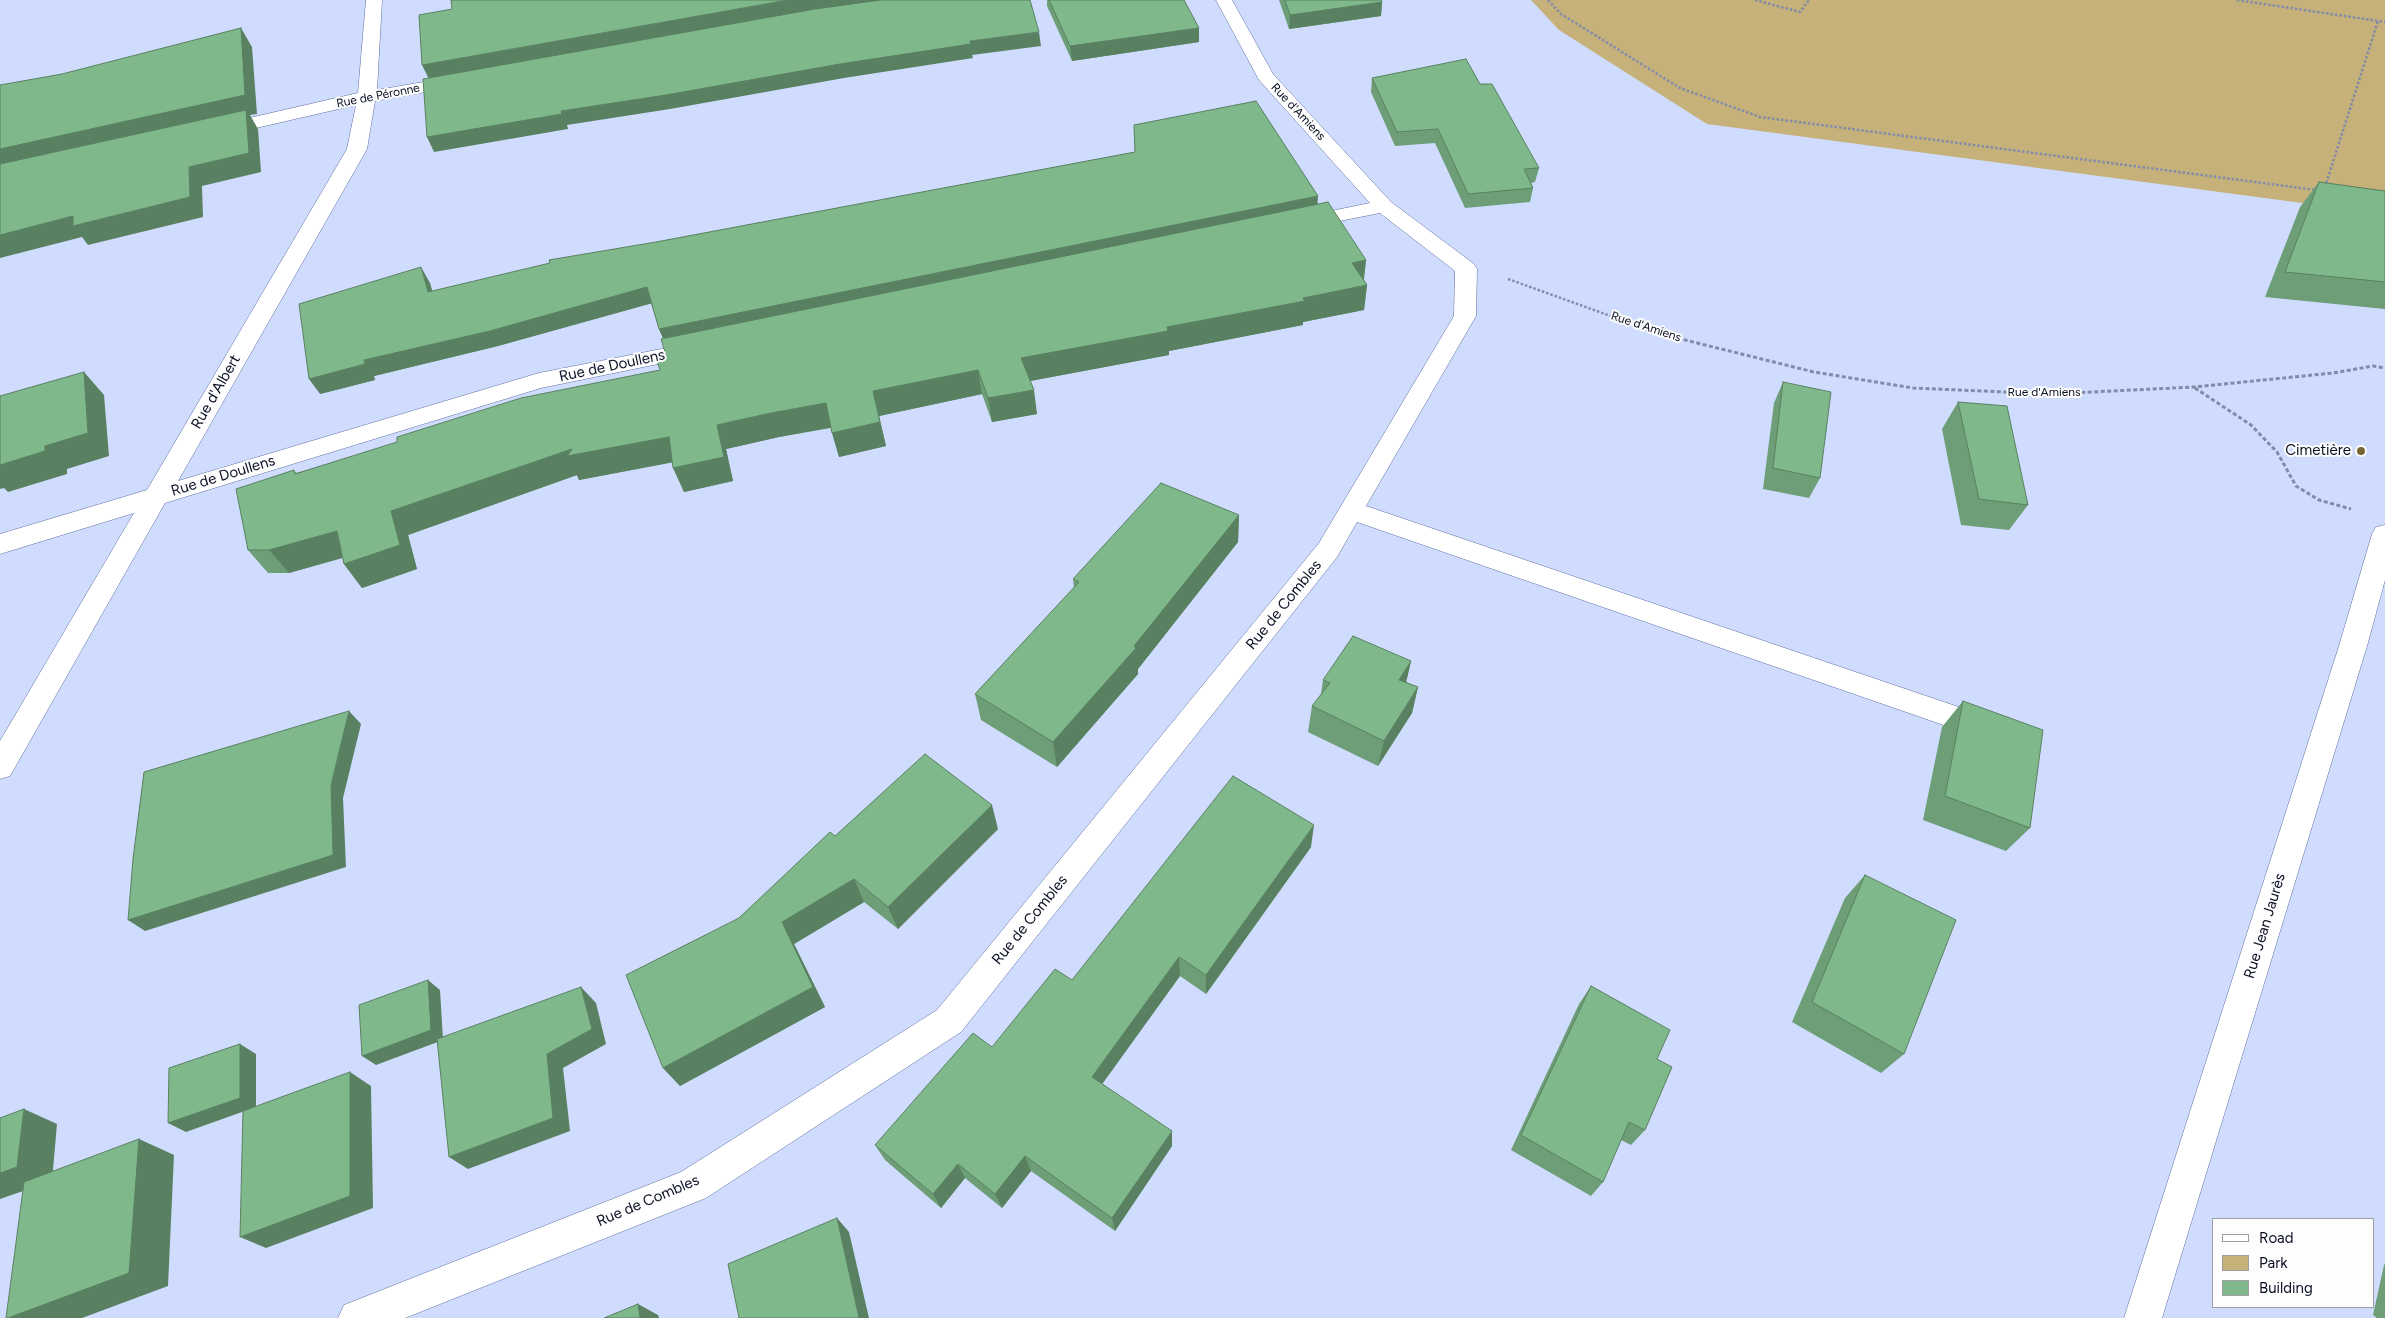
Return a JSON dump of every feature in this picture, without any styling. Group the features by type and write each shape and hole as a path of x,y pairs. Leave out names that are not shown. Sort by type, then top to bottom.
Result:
{"street":[{"name":"Rue d'Albert","path":"0,767 155,496 357,150 367,97 374,0"},
{"name":"Rue d'Amiens","path":"1224,0 1265,76 1384,206 1466,269"},
{"name":"Rue de Péronne","path":"203,134 367,97 475,78"},
{"path":"1276,228 1384,206"},
{"name":"Rue de Combles","path":"357,1318 693,1185 949,1020 1328,550 1465,316 1466,269"},
{"name":"Rue de Doullens","path":"0,544 539,381 714,345"},
{"path":"1350,510 1991,729"},
{"name":"Rue Jean Jaurès","path":"2143,1318 2353,646 2384,539"}],"path":[{"path":"1548,0 1561,14 1680,88 1760,117 2323,191 2378,21"},
{"path":"1755,0 1800,12 1809,0"},
{"path":"2237,0 2385,22"},
{"name":"Rue d'Amiens","path":"1466,269 1508,279 1661,334 1814,372 1914,388 2050,394 2194,388 2333,373 2373,366 2385,368"},
{"path":"2194,388 2252,425 2277,452 2296,486 2320,500 2357,511"}],"green space":[{"path":"1531,0 2385,0 2385,214 1707,124 1559,30"}],"building":[{"path":"451,0 788,0 422,65 419,15 452,9"},
{"path":"881,0 1030,0 1039,32 970,41 971,44 561,111 562,114 427,137 423,79 815,9"},
{"path":"1049,0 1184,0 1199,28 1070,46"},
{"path":"1285,0 1381,0 1382,2 1290,15"},
{"path":"241,28 245,95 0,149 0,85 62,74"},
{"path":"1466,59 1480,84 1492,84 1539,168 1524,169 1533,188 1468,194 1438,129 1397,132 1372,78"},
{"path":"1256,101 1318,196 659,329 647,287 490,331 364,360 365,364 309,379 299,304 421,267 428,292 550,263 549,260 656,242 1135,152 1134,125"},
{"path":"246,110 249,153 189,167 190,197 73,226 73,216 0,235 0,164"},
{"path":"2319,182 2385,191 2385,282 2285,272"},
{"path":"1328,202 1366,260 1352,263 1367,285 1303,298 1305,301 1167,327 1168,331 1021,358 1034,390 988,398 978,370 873,391 880,422 832,433 826,403 717,425 724,457 673,468 669,437 567,456 572,449 391,511 400,545 344,564 337,531 269,550 248,550 236,489 294,470 295,474 397,442 397,437 521,398 660,370 655,355 665,352 661,339"},
{"path":"84,372 88,433 45,446 45,451 0,465 0,396"},
{"path":"1783,382 1831,392 1820,478 1773,468"},
{"path":"1958,402 2007,406 2028,505 1979,499"},
{"path":"1161,483 1239,515 1134,646 1136,648 1053,742 975,694 1079,582 1073,579"},
{"path":"1353,636 1411,661 1399,680 1418,687 1384,741 1312,706 1330,683 1323,680"},
{"path":"1963,701 2043,730 2030,828 1945,796"},
{"path":"349,711 331,785 333,855 128,920 133,859 144,772"},
{"path":"925,754 992,805 888,907 854,879 782,922 813,987 663,1068 626,975 739,918 830,832 835,836"},
{"path":"1233,776 1314,825 1206,975 1179,957 1092,1077 1172,1131 1112,1218 1025,1156 995,1194 958,1164 933,1194 875,1145 973,1033 992,1047 1055,969 1072,980"},
{"path":"1865,875 1956,920 1904,1054 1812,1002"},
{"path":"428,980 431,1030 362,1056 359,1005"},
{"path":"1591,986 1670,1030 1657,1059 1672,1067 1645,1130 1629,1122 1603,1182 1521,1135"},
{"path":"581,987 592,1029 547,1054 553,1118 449,1157 437,1039"},
{"path":"240,1044 240,1098 168,1123 169,1068"},
{"path":"350,1072 350,1196 240,1237 243,1111"},
{"path":"24,1109 17,1167 0,1173 0,1118"},
{"path":"139,1139 129,1273 6,1318 24,1182"},
{"path":"837,1218 859,1318 739,1318 728,1264"},
{"path":"638,1304 640,1318 604,1318"}],"place":[{"name":"Cimetière","path":"2361,451"}]}
